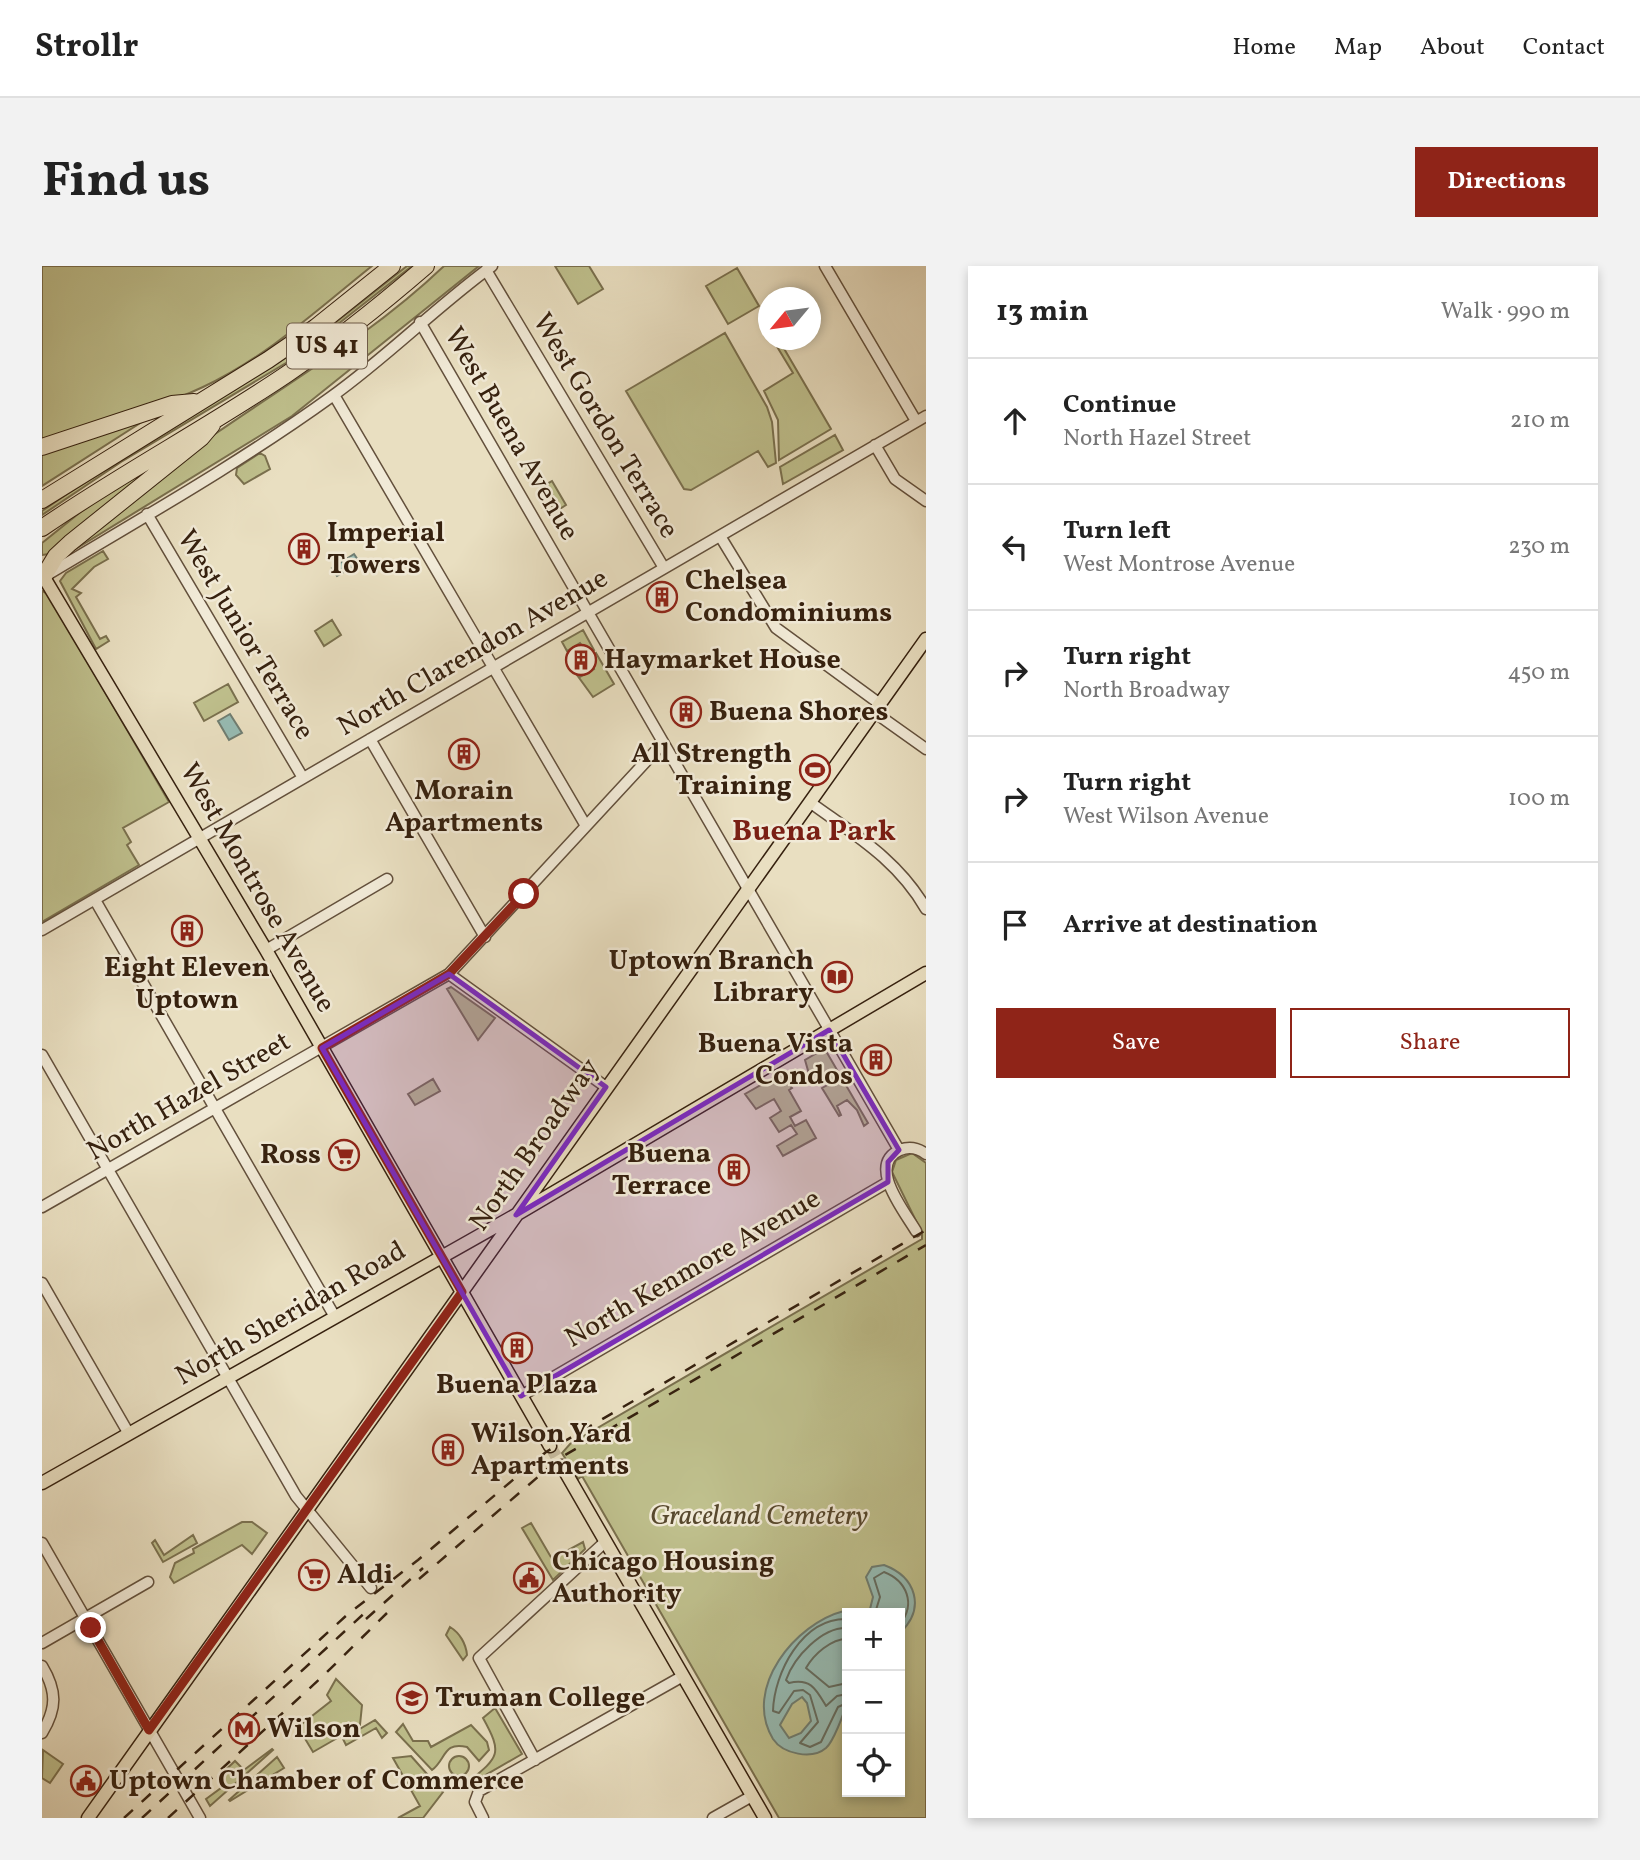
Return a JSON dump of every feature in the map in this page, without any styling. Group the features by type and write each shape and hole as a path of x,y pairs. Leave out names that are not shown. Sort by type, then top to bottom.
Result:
{"highway":[{"name":"US 41","path":"42,500 316,327 392,266"},
{"name":"US 41","path":"42,528 316,354 426,266"},
{"path":"42,447 172,404 201,401"},
{"path":"43,576 56,556 70,543 201,439 220,415"}],"main road":[{"name":"West Montrose Avenue","path":"43,576 266,950 550,1446"},
{"name":"North Broadway","path":"88,1818 926,639"},
{"name":"North Sheridan Road","path":"42,1483 514,1216 926,973"},
{"path":"562,1466 765,1818"}],"street":[{"path":"825,266 921,419"},
{"path":"43,576 292,425 334,395 489,268"},
{"name":"West Gordon Terrace","path":"489,268 664,568"},
{"name":"West Buena Avenue","path":"420,322 899,1150"},
{"path":"334,395 586,825"},
{"name":"North Clarendon Avenue","path":"42,930 921,419"},
{"path":"875,445 895,479 926,501"},
{"name":"West Junior Terrace","path":"147,514 303,778"},
{"path":"720,536 776,628 926,749"},
{"path":"370,739 485,937"},
{"name":"North Hazel Street","path":"42,1207 449,974 663,743"},
{"path":"811,803 887,858 912,886 926,909"},
{"path":"266,950 387,880"},
{"path":"95,900 335,1317"},
{"path":"449,974 606,1087"},
{"path":"42,1055 306,1510 371,1588"},
{"path":"916,1231 885,1172 888,1162 899,1150 913,1148 926,1154"},
{"name":"North Kenmore Avenue","path":"521,1396 888,1182"},
{"path":"42,1283 129,1434"},
{"path":"535,1760 479,1658 605,1542"},
{"path":"42,1543 200,1818"},
{"path":"42,1643 148,1583"},
{"path":"42,1666 55,1692 54,1709 42,1733"},
{"path":"483,1818 475,1797 479,1791 683,1676"},
{"path":"713,1818 752,1796"}],"highlighted area":[{"path":"449,974 606,1087 516,1215 829,1030 899,1150 888,1162 888,1182 521,1396 322,1048"}],"green space":[{"path":"42,266 372,266 270,347 226,375 164,403 42,442"},
{"path":"407,266 412,266 296,357 121,462 42,515 42,511 76,488 311,342"},
{"path":"444,266 479,266 292,416 74,550 197,447 362,334"},
{"path":"555,266 589,266 603,289 578,304"},
{"path":"737,268 758,307 728,324 706,286"},
{"path":"725,333 767,407 772,422 776,463 768,467 758,451 691,490 684,489 626,391"},
{"path":"779,350 785,350 831,429 779,460 778,420 764,391 793,373"},
{"path":"145,420 42,486 42,450"},
{"path":"835,435 843,450 783,484 780,467"},
{"path":"260,453 265,456 270,469 244,484 236,475 237,468"},
{"path":"170,456 49,554 42,555 42,543 88,506"},
{"path":"552,481 566,505 555,512 541,487"},
{"path":"103,551 108,559 94,567 72,589 81,593 76,597 100,639 106,636 109,641 96,649 60,581 66,573"},
{"path":"42,591 48,594 169,802 123,828 131,842 127,845 139,865 42,922"},
{"path":"332,620 341,635 324,646 315,631"},
{"path":"583,630 594,650 588,653 580,643 567,651 562,642"},
{"path":"596,653 614,684 593,697 572,668 574,667 580,677 594,669 590,658"},
{"path":"228,684 238,702 204,721 194,703"},
{"path":"451,987 495,1018 478,1040 447,989"},
{"path":"822,1050 826,1051 868,1123 864,1126 857,1110 847,1100 837,1106 841,1115 839,1116 822,1088 831,1083 828,1076 818,1081 818,1075 809,1074 805,1060"},
{"path":"780,1074 792,1088 789,1090 801,1111 790,1117 795,1126 806,1120 816,1138 783,1156 777,1146 797,1134 791,1125 779,1132 770,1118 781,1111 774,1099 756,1109 745,1094"},
{"path":"433,1079 440,1091 415,1105 408,1094"},
{"name":"Graceland Cemetery","path":"912,1153 926,1163 926,1818 779,1818 582,1476 578,1479 562,1453 570,1444 922,1239 922,1233 892,1172 896,1160"},
{"path":"242,1522 252,1522 267,1533 252,1554 242,1545 174,1583 170,1577 175,1563 194,1553 193,1549"},
{"path":"531,1523 552,1559 583,1542 585,1549 553,1580 522,1528"},
{"path":"193,1535 197,1543 163,1562 152,1543 155,1540 164,1555"},
{"path":"450,1627 464,1643 467,1655 463,1660 446,1635"},
{"path":"336,1679 362,1705 360,1725 313,1752 298,1727 331,1701 327,1695"},
{"path":"495,1708 522,1754 470,1784 468,1782 486,1767 495,1754 493,1740 483,1718"},
{"path":"375,1720 387,1733 382,1738 376,1728 346,1745 343,1739"},
{"path":"403,1724 413,1741 428,1741 431,1747 471,1725 487,1742 489,1750 479,1761 467,1747 453,1747 432,1770 396,1732"},
{"path":"272,1749 210,1806 206,1799 225,1785 218,1777 235,1761 244,1770"},
{"path":"43,1750 63,1764 50,1783 42,1778"},
{"path":"411,1756 443,1792 423,1818 398,1818 420,1806 393,1758"},
{"path":"459,1756 466,1759 469,1766 466,1773 459,1776 452,1773 449,1766 452,1759"},
{"path":"277,1757 284,1768 229,1800"}],"water":[{"path":"354,554 360,563 337,576 332,568"},
{"path":"230,714 242,733 229,740 218,721"},
{"path":"884,1565 895,1570 910,1585 915,1604 913,1614 905,1627 905,1608 870,1608 873,1597 866,1577 872,1567"},
{"path":"842,1612 842,1717 826,1748 813,1754 798,1754 790,1752 773,1739 765,1719 764,1699 769,1679 779,1660 792,1643 808,1629","holes":["802,1697 807,1703 811,1721 801,1733 789,1738 780,1725 792,1704"]}],"tunnel":[{"path":"550,1446 562,1466"}],"railway":[{"path":"124,1818 348,1614 418,1560 546,1452 926,1230"},
{"path":"419,1579 560,1458 926,1245"},
{"path":"366,1619 423,1568"},
{"path":"142,1818 370,1608"},
{"path":"168,1818 323,1676 388,1612"}],"place":[{"name":"Imperial Towers","path":"304,549"},
{"name":"Chelsea Condominiums","path":"662,597"},
{"name":"Haymarket House","path":"581,660"},
{"name":"Buena Shores","path":"686,712"},
{"name":"Morain Apartments","path":"464,754"},
{"name":"All Strength Training","path":"815,770"},
{"name":"Eight Eleven Uptown","path":"187,931"},
{"name":"Uptown Branch Library","path":"837,977"},
{"name":"Buena Vista Condos","path":"876,1060"},
{"name":"Ross","path":"344,1155"},
{"name":"Buena Terrace","path":"734,1170"},
{"name":"Buena Plaza","path":"517,1348"},
{"name":"Wilson Yard Apartments","path":"448,1450"},
{"name":"Aldi","path":"314,1575"},
{"name":"Chicago Housing Authority","path":"529,1578"},
{"name":"Truman College","path":"412,1698"},
{"name":"Wilson","path":"244,1729"},
{"name":"Uptown Chamber of Commerce","path":"86,1781"}],"district":[{"name":"Buena Park","path":"814,832"}],"route":[{"path":"91,1628 149,1730 462,1292 322,1048 449,974 524,894"}]}
